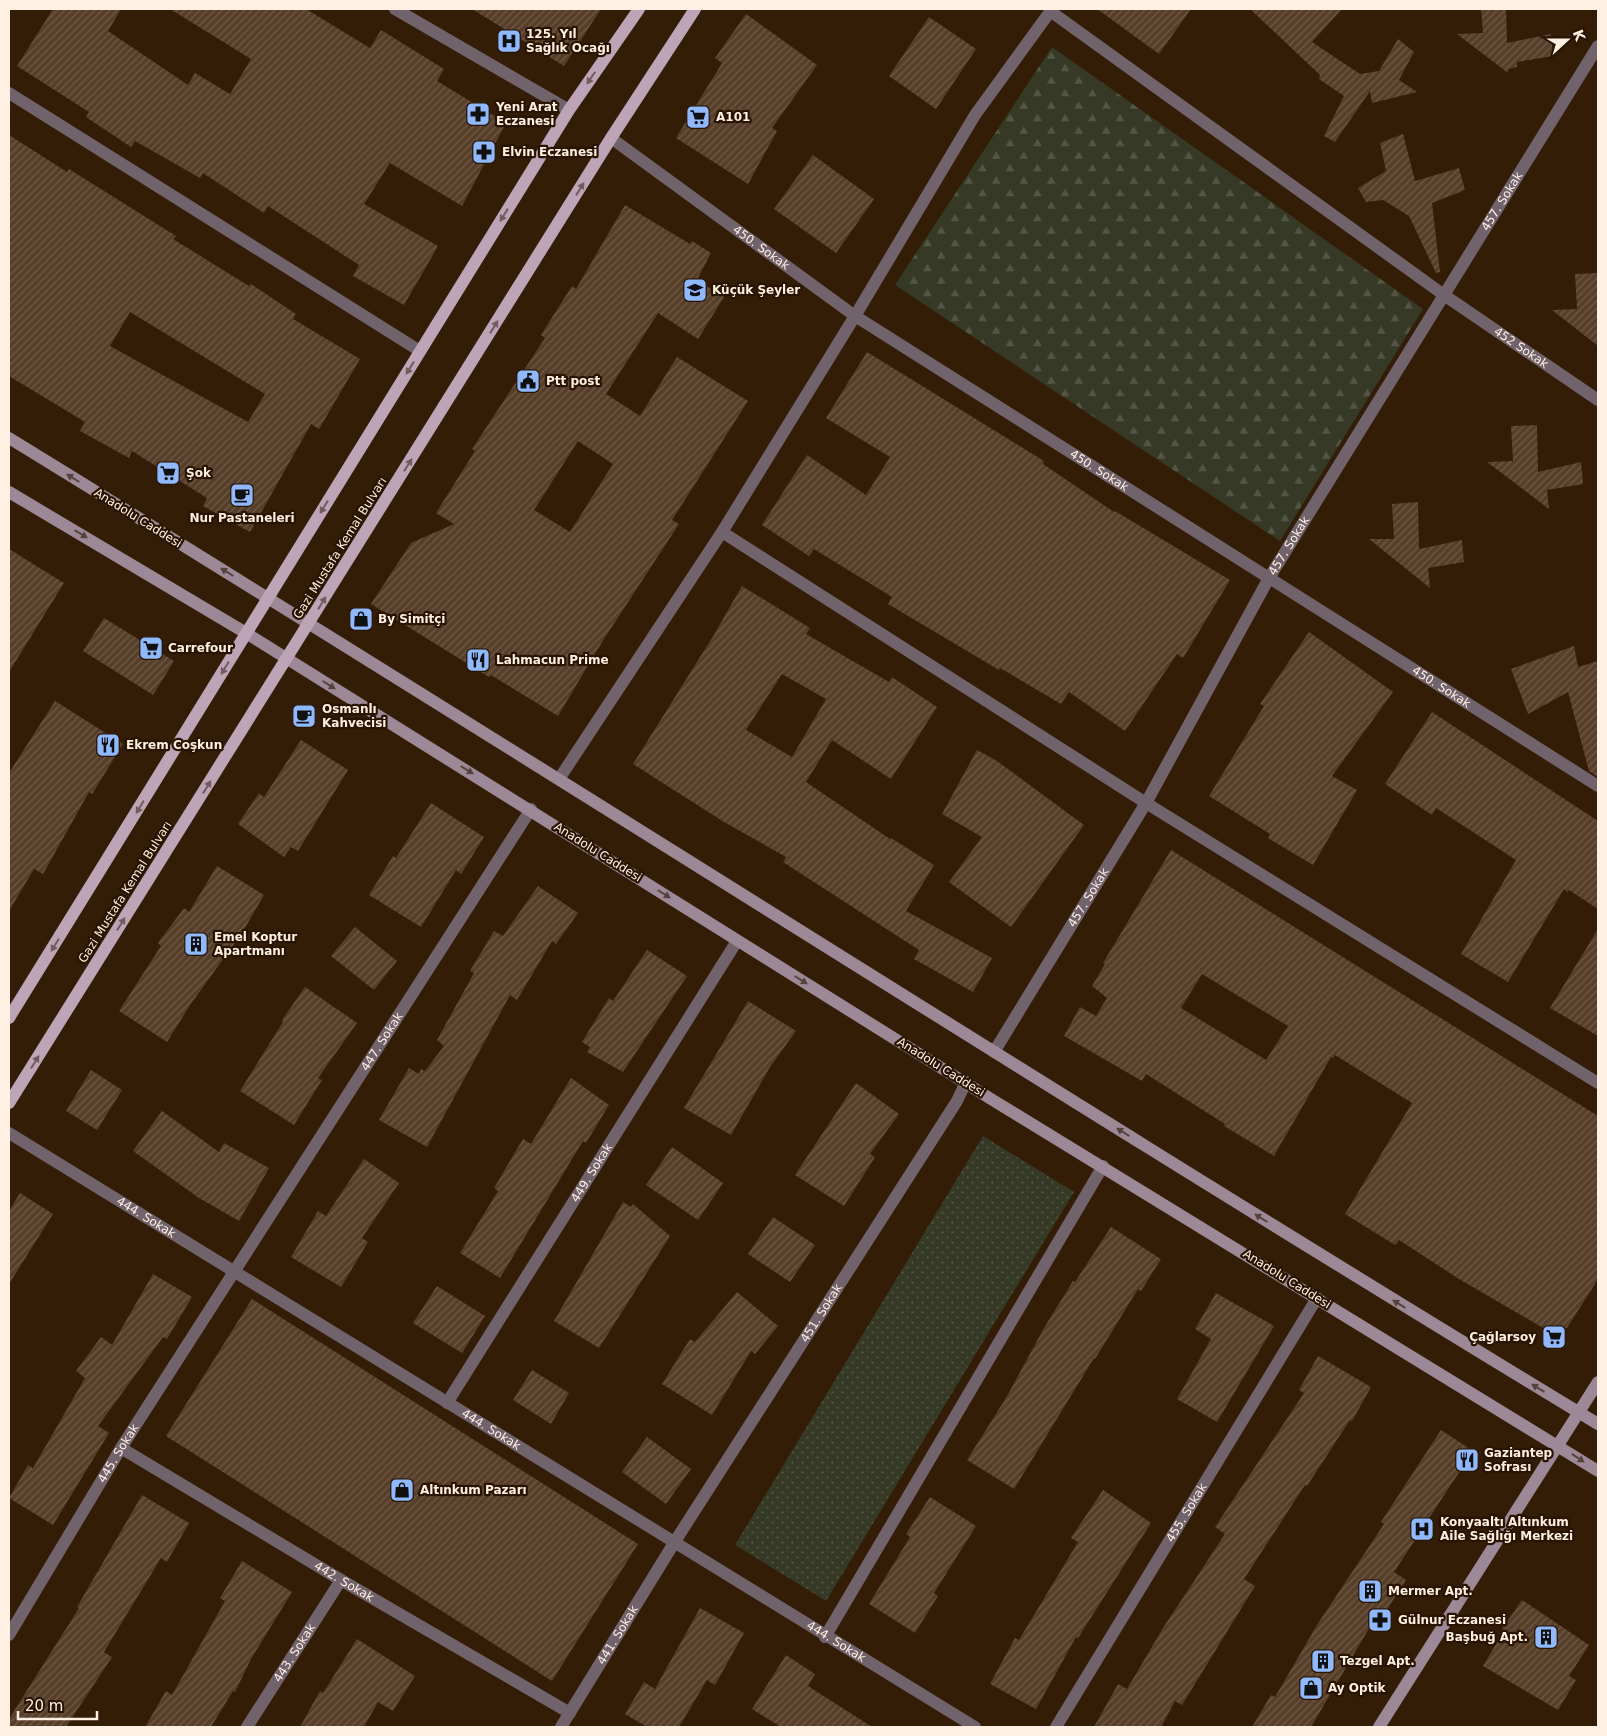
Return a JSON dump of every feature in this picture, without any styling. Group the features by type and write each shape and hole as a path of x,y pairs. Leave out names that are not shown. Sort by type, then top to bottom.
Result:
{"main road":[{"path":"9,1018 570,110 639,9"},
{"name":"Gazi Mustafa Kemal Bulvarı","path":"9,1104 611,138 696,9"},
{"name":"Anadolu Caddesi","path":"9,438 310,623"},
{"path":"9,492 246,633"},
{"path":"310,623 1347,1272 1598,1424"},
{"name":"Anadolu Caddesi","path":"246,633 531,809 737,941 1598,1471"},
{"path":"1379,1727 1598,1382"}],"street":[{"path":"395,9 570,110"},
{"path":"559,779 722,532 855,316 975,115 1051,10"},
{"name":"452 Sokak","path":"1051,10 1444,295 1598,400"},
{"name":"457. Sokak","path":"994,1052 1146,803 1269,578 1598,46"},
{"path":"9,93 420,351"},
{"name":"450. Sokak","path":"611,138 855,316 1598,786"},
{"path":"722,532 1146,803 1598,1083"},
{"name":"447. Sokak","path":"234,1274 531,809"},
{"name":"449. Sokak","path":"447,1403 737,941"},
{"name":"451. Sokak","path":"674,1543 951,1109 966,1082"},
{"name":"444. Sokak","path":"9,1133 234,1274 975,1727"},
{"path":"825,1637 1103,1166"},
{"name":"445. Sokak","path":"9,1635 121,1448 234,1274"},
{"name":"455. Sokak","path":"1056,1727 1317,1298"},
{"name":"442. Sokak","path":"121,1448 341,1580 570,1713"},
{"name":"441. Sokak","path":"561,1727 674,1543"},
{"name":"443. Sokak","path":"247,1727 341,1580"}],"green space":[{"path":"1052,47 1423,309 1280,541 895,285"},
{"path":"983,1136 1074,1192 826,1601 735,1545"}],"building":[{"path":"53,9 121,9 108,31 188,85 195,73 230,94 251,59 170,9 306,9 370,48 381,30 444,69 437,81 506,123 462,206 390,163 364,204 438,246 404,305 353,276 359,265 268,206 264,213 203,173 200,178 135,141 131,147 86,117 89,112 17,66"},
{"path":"472,9 601,9 564,66"},
{"path":"1097,9 1191,9 1159,54"},
{"path":"1250,9 1342,9 1312,42 1360,74 1379,71 1398,39 1414,52 1399,80 1417,92 1372,103 1370,91 1335,142 1324,136 1344,96 1319,79 1320,75"},
{"path":"1481,9 1506,9 1507,43 1551,34 1553,56 1517,62 1517,67 1508,69 1508,73 1457,34 1483,33"},
{"path":"746,14 817,65 772,128 777,131 748,184 676,138 722,63 715,58"},
{"path":"929,17 976,49 936,109 889,76"},
{"path":"1403,134 1415,181 1459,168 1465,190 1432,203 1440,272 1436,273 1409,216 1383,200 1366,202 1358,188 1386,171 1380,143"},
{"path":"9,135 67,172 69,169 176,236 173,239 249,286 251,284 296,314 293,319 360,359 319,429 311,424 250,532 203,506 207,498 132,451 129,458 80,431 85,422 9,376","holes":["130,312 265,394 248,422 110,346"]},
{"path":"813,155 874,199 836,253 774,209"},
{"path":"625,205 690,244 692,241 711,253 697,280 724,297 698,339 658,313 606,394 640,416 677,357 748,401 672,520 679,524 602,642 558,716 491,675 489,677 371,604 411,543 454,524 436,513 475,451 472,449 545,338 541,335 572,286 576,289","holes":["578,441 613,464 570,532 534,510"]},
{"path":"1598,273 1598,346 1552,310 1577,309 1575,274"},
{"path":"867,352 1044,461 1043,464 1114,512 1230,580 1183,658 1177,654 1125,731 1069,692 1061,704 1000,668 999,670 888,604 892,597 814,549 809,556 762,525 807,455 866,495 890,457 826,418"},
{"path":"1537,425 1538,472 1581,462 1583,484 1547,490 1549,509 1487,462 1513,461 1511,426"},
{"path":"1418,502 1419,549 1462,540 1464,562 1428,568 1430,588 1369,539 1394,539 1392,504"},
{"path":"9,549 64,583 9,672"},
{"path":"742,586 810,628 806,634 889,682 892,677 937,707 891,779 832,740 806,782 890,839 934,865 906,911 992,958 973,992 914,959 919,950 783,862 786,857 724,822 633,764 712,638","holes":["782,674 826,699 792,757 746,730"]},
{"path":"104,618 174,661 153,695 83,651"},
{"path":"1309,632 1393,692 1332,776 1357,790 1313,865 1268,838 1270,834 1209,796 1264,706 1260,704"},
{"path":"1574,646 1578,667 1598,661 1598,777 1589,771 1568,692 1528,714 1511,669"},
{"path":"55,701 123,744 92,794 89,792 43,874 34,869 9,911 9,773"},
{"path":"1432,712 1598,821 1598,909 1569,890 1567,892 1564,889 1508,982 1461,954 1516,860 1436,808 1432,815 1385,784"},
{"path":"301,740 348,770 298,851 291,847 284,857 238,824 259,793 264,797"},
{"path":"977,750 997,761 1084,825 1011,927 949,882 982,837 942,814"},
{"path":"431,803 484,837 461,874 456,870 421,927 369,895 393,856 396,858"},
{"path":"1171,850 1598,1116 1598,1279 1567,1328 1550,1332 1459,1279 1399,1240 1395,1245 1345,1214 1412,1103 1335,1055 1333,1058 1331,1057 1274,1156 1224,1126 1225,1124 1146,1074 1142,1081 1064,1036 1080,1007 1096,1016 1107,998 1092,986 1105,964 1103,963","holes":["1202,974 1288,1026 1266,1060 1181,1008"]},
{"path":"217,866 264,895 242,933 190,1005 167,1042 119,1011 161,946 158,943 184,908 189,912"},
{"path":"538,886 578,913 556,944 552,941 517,1000 510,995 427,1147 379,1120 409,1068 419,1074 421,1069 425,1071 444,1046 437,1040 474,973 470,971 494,931 503,936"},
{"path":"355,927 397,961 374,990 331,956"},
{"path":"1598,929 1598,1036 1550,1008"},
{"path":"647,950 687,976 623,1072 587,1052 590,1047 582,1042 609,998 613,1001"},
{"path":"305,987 357,1023 318,1078 322,1080 294,1125 240,1091 283,1022 282,1020"},
{"path":"748,1001 796,1031 770,1067 731,1135 684,1108"},
{"path":"91,1070 122,1090 97,1130 66,1111"},
{"path":"571,1078 609,1105 586,1143 583,1141 500,1278 460,1253 498,1191 494,1188 523,1139 531,1144"},
{"path":"856,1083 899,1114 870,1154 875,1157 844,1206 795,1175"},
{"path":"162,1111 219,1152 224,1143 269,1168 239,1221 199,1198 133,1151"},
{"path":"672,1147 723,1183 698,1220 646,1185"},
{"path":"364,1159 399,1183 362,1238 368,1242 341,1287 291,1257 318,1211 326,1216"},
{"path":"20,1193 53,1214 9,1284 9,1211"},
{"path":"623,1202 631,1207 633,1204 670,1236 599,1348 554,1321"},
{"path":"773,1217 815,1245 790,1282 748,1254"},
{"path":"1111,1227 1161,1259 1141,1291 1138,1289 1014,1489 967,1460 1006,1398 1044,1328 1073,1281 1075,1282"},
{"path":"153,1274 192,1297 167,1339 163,1337 98,1426 109,1433 53,1525 9,1498 28,1465 33,1468 85,1378 76,1371 101,1337 112,1345"},
{"path":"437,1286 485,1316 462,1353 413,1323"},
{"path":"737,1292 778,1326 755,1354 751,1351 712,1415 662,1384 690,1339 695,1342"},
{"path":"1216,1293 1274,1326 1217,1422 1177,1399 1211,1339 1195,1329"},
{"name":"Altınkum Pazarı","path":"252,1299 638,1544 552,1681 166,1436"},
{"path":"1318,1356 1371,1387 1352,1421 1350,1420 1307,1486 1305,1485 1244,1579 1255,1586 1182,1705 1175,1701 1161,1727 1094,1727 1118,1684 1127,1689 1163,1628 1225,1534 1215,1527 1304,1393 1299,1390"},
{"path":"532,1370 569,1393 551,1424 513,1400"},
{"path":"1441,1430 1473,1451 1394,1572 1406,1580 1375,1628 1371,1625 1311,1727 1252,1727 1271,1695 1275,1697 1317,1625 1384,1524 1381,1522"},
{"path":"647,1437 691,1469 666,1504 622,1472"},
{"path":"1103,1490 1151,1523 1078,1638 1076,1637 1036,1709 990,1684 1015,1638 1019,1640 1078,1542 1071,1538"},
{"path":"142,1495 189,1523 167,1562 161,1558 104,1652 112,1657 66,1727 9,1727 9,1719 79,1608 77,1607"},
{"path":"930,1497 976,1526 934,1593 938,1596 915,1633 869,1604 910,1537 906,1534"},
{"path":"242,1561 292,1592 251,1659 235,1692 233,1691 211,1727 145,1727 166,1691 172,1695 225,1601 220,1598"},
{"path":"1522,1600 1589,1645 1569,1676 1576,1680 1558,1710 1483,1666 1504,1631 1502,1629"},
{"path":"700,1608 744,1633 715,1685 707,1680 679,1727 647,1727 625,1714 644,1682 655,1689"},
{"path":"357,1639 415,1676 393,1711 378,1702 364,1727 300,1727 320,1691 323,1693"},
{"path":"786,1655 815,1674 808,1686 872,1727 781,1727 752,1709"}],"place":[{"name":"125. Yıl Sağlık Ocağı","path":"509,41"},
{"name":"Yeni Arat Eczanesi","path":"478,114"},
{"name":"A101","path":"698,117"},
{"name":"Elvin Eczanesi","path":"484,152"},
{"name":"Küçük Şeyler","path":"695,290"},
{"name":"Ptt post","path":"528,381"},
{"name":"Şok","path":"168,473"},
{"name":"Nur Pastaneleri","path":"242,495"},
{"name":"By Simitçi","path":"361,619"},
{"name":"Carrefour","path":"151,648"},
{"name":"Lahmacun Prime","path":"478,660"},
{"name":"Osmanlı Kahvecisi","path":"304,716"},
{"name":"Ekrem Coşkun","path":"108,745"},
{"name":"Emel Koptur Apartmanı","path":"196,944"},
{"name":"Çağlarsoy","path":"1554,1337"},
{"name":"Gaziantep Sofrası","path":"1467,1460"},
{"name":"Altınkum Pazarı","path":"402,1490"},
{"name":"Konyaaltı Altınkum Aile Sağlığı Merkezi","path":"1422,1529"},
{"name":"Mermer Apt.","path":"1370,1591"},
{"name":"Gülnur Eczanesi","path":"1380,1620"},
{"name":"Başbuğ Apt.","path":"1546,1637"},
{"name":"Tezgel Apt.","path":"1323,1661"},
{"name":"Ay Optik","path":"1311,1688"}]}
